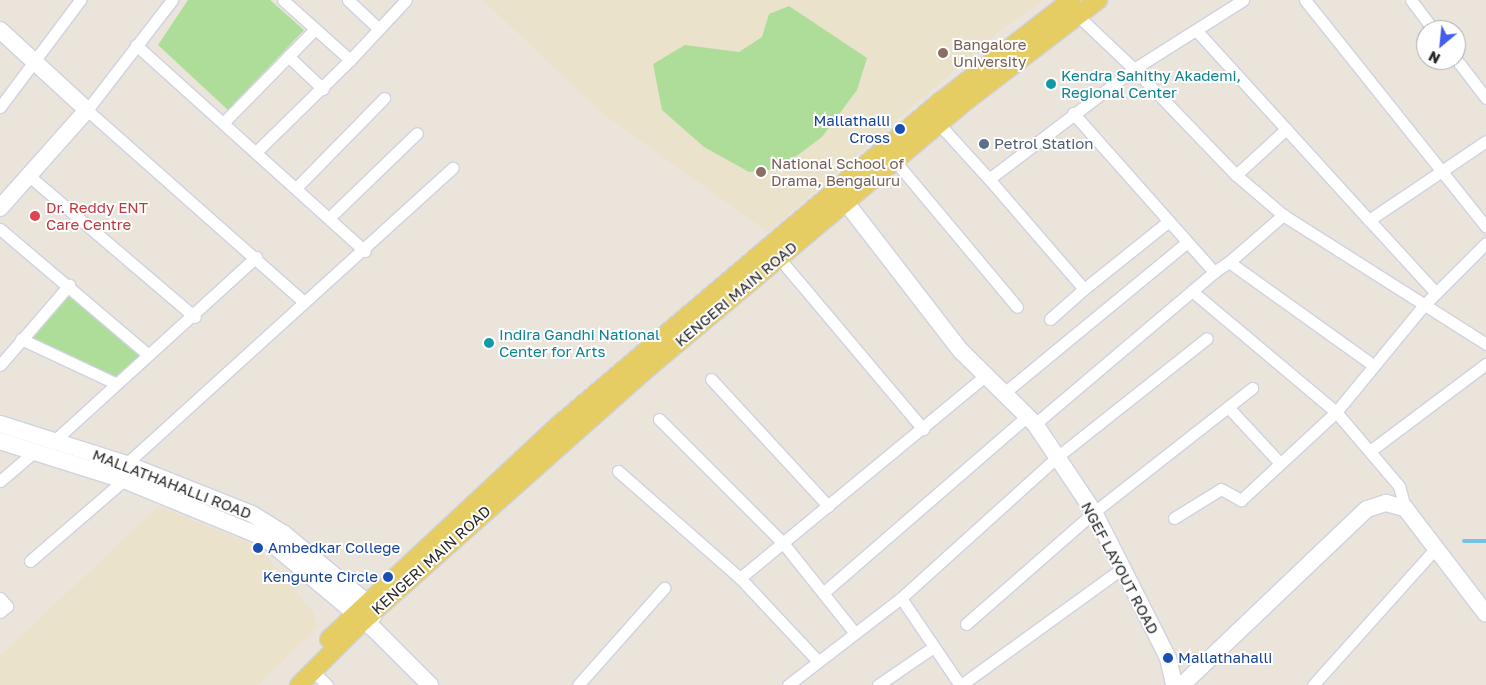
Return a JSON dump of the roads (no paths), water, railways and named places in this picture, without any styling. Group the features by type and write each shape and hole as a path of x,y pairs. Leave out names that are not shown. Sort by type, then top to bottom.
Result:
{"main road":[{"name":"KENGERI MAIN ROAD","path":"286,685 642,373 779,258 948,95 1074,7 1098,0"},
{"name":"KENGERI MAIN ROAD","path":"300,685 366,616 561,423 842,197 895,161 1074,7"}],"street":[{"path":"0,107 32,59 80,0"},
{"path":"0,208 87,110 172,0"},
{"path":"283,0 350,60"},
{"path":"348,0 379,30"},
{"path":"257,151 323,89 406,0"},
{"path":"989,179 1073,113 1134,69 1243,0"},
{"path":"1305,0 1486,227"},
{"path":"1411,0 1426,20"},
{"path":"1074,7 1236,175 1283,215 1423,306 1486,344"},
{"path":"224,121 315,29"},
{"path":"0,30 87,110 256,257 304,302"},
{"path":"1196,30 1436,293"},
{"path":"136,45 224,121 365,251"},
{"path":"288,56 323,89"},
{"path":"1465,70 1486,98"},
{"path":"296,188 384,98"},
{"path":"1073,113 1169,221 1186,243 1214,272"},
{"path":"939,124 1084,289"},
{"path":"1236,175 1286,129"},
{"path":"329,218 417,133"},
{"path":"1369,220 1442,174 1486,141"},
{"path":"895,161 1017,307"},
{"path":"30,561 304,302 365,251 453,168"},
{"path":"28,175 195,317"},
{"name":"NGEF LAYOUT ROAD","path":"842,197 961,351 1031,420 1057,457 1094,512 1120,570 1168,658 1174,685"},
{"path":"823,593 1031,420 1214,272 1229,262 1283,215"},
{"path":"1050,319 1084,289 1169,221"},
{"path":"0,229 69,285 146,353"},
{"path":"1174,518 1221,489 1241,500 1279,462 1336,412 1423,306 1486,242"},
{"path":"1004,392 1186,243"},
{"path":"55,440 146,353 195,317 256,257"},
{"path":"779,258 923,429"},
{"path":"1229,262 1373,365"},
{"path":"0,365 69,285"},
{"path":"1192,291 1336,412 1399,486 1406,508 1435,549 1486,614"},
{"path":"788,685 816,660 901,598 1057,457 1207,338"},
{"path":"22,339 115,383"},
{"path":"1370,452 1486,364"},
{"path":"740,578 923,429 986,375"},
{"path":"711,380 828,506"},
{"path":"966,624 1094,512 1252,388"},
{"path":"1228,407 1279,462"},
{"path":"660,419 783,543 854,632"},
{"name":"MALLATHAHALLI ROAD","path":"0,424 55,440 265,538 366,616 430,685"},
{"name":"MALLATHAHALLI ROAD","path":"0,441 34,452 125,472"},
{"path":"0,481 34,452"},
{"path":"618,471 740,578 816,660"},
{"path":"1182,685 1366,509 1386,503 1406,508"},
{"path":"1313,685 1435,549"},
{"path":"901,598 932,648 961,685 1120,570"},
{"path":"578,685 664,588"},
{"path":"878,685 932,648"},
{"path":"313,671 327,685"}],"waterway":[{"path":"1464,541 1486,541"}],"place":[{"name":"Bangalore University","path":"943,53"},
{"name":"Kendra Sahithy Akademi, Regional Center","path":"1051,84"},
{"name":"Mallathalli Cross","path":"900,129"},
{"name":"Petrol Station","path":"984,144"},
{"name":"National School of Drama, Bengaluru","path":"761,172"},
{"name":"Dr. Reddy ENT Care Centre","path":"35,216"},
{"name":"Indira Gandhi National Center for Arts","path":"489,343"},
{"name":"Ambedkar College","path":"258,548"},
{"name":"Kengunte Circle","path":"388,577"},
{"name":"Mallathahalli","path":"1168,658"}]}
